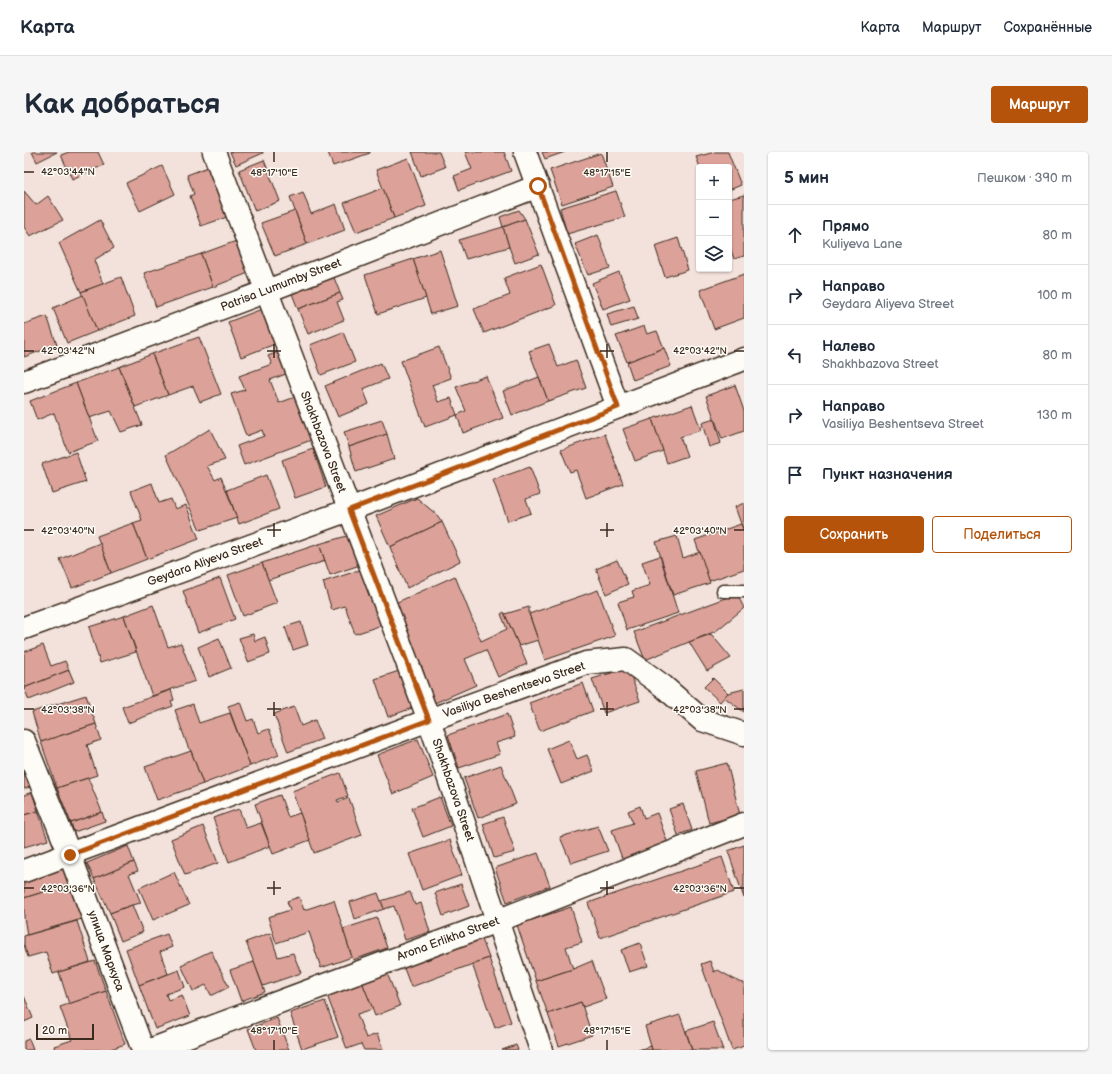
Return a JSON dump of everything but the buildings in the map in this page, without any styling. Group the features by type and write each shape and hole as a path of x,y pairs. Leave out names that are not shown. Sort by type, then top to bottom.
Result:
{"street":[{"name":"Shakhbazova Street","path":"214,152 429,720 541,1050"},
{"path":"525,152 618,407"},
{"name":"Patrisa Lumumby Street","path":"24,382 267,291 538,186"},
{"name":"Geydara Aliyeva Street","path":"24,628 349,510 744,359"},
{"name":"Vasiliya Beshentseva Street","path":"24,871 586,663 626,659 663,686 702,720 744,734"},
{"name":"улица Маркуса","path":"24,741 70,855 143,1050"},
{"name":"Arona Erlikha Street","path":"150,1050 497,921 744,824"}],"lane":[{"path":"723,591 744,591"}],"route":[{"path":"70,855 429,720 349,510 618,407 538,186"}]}
